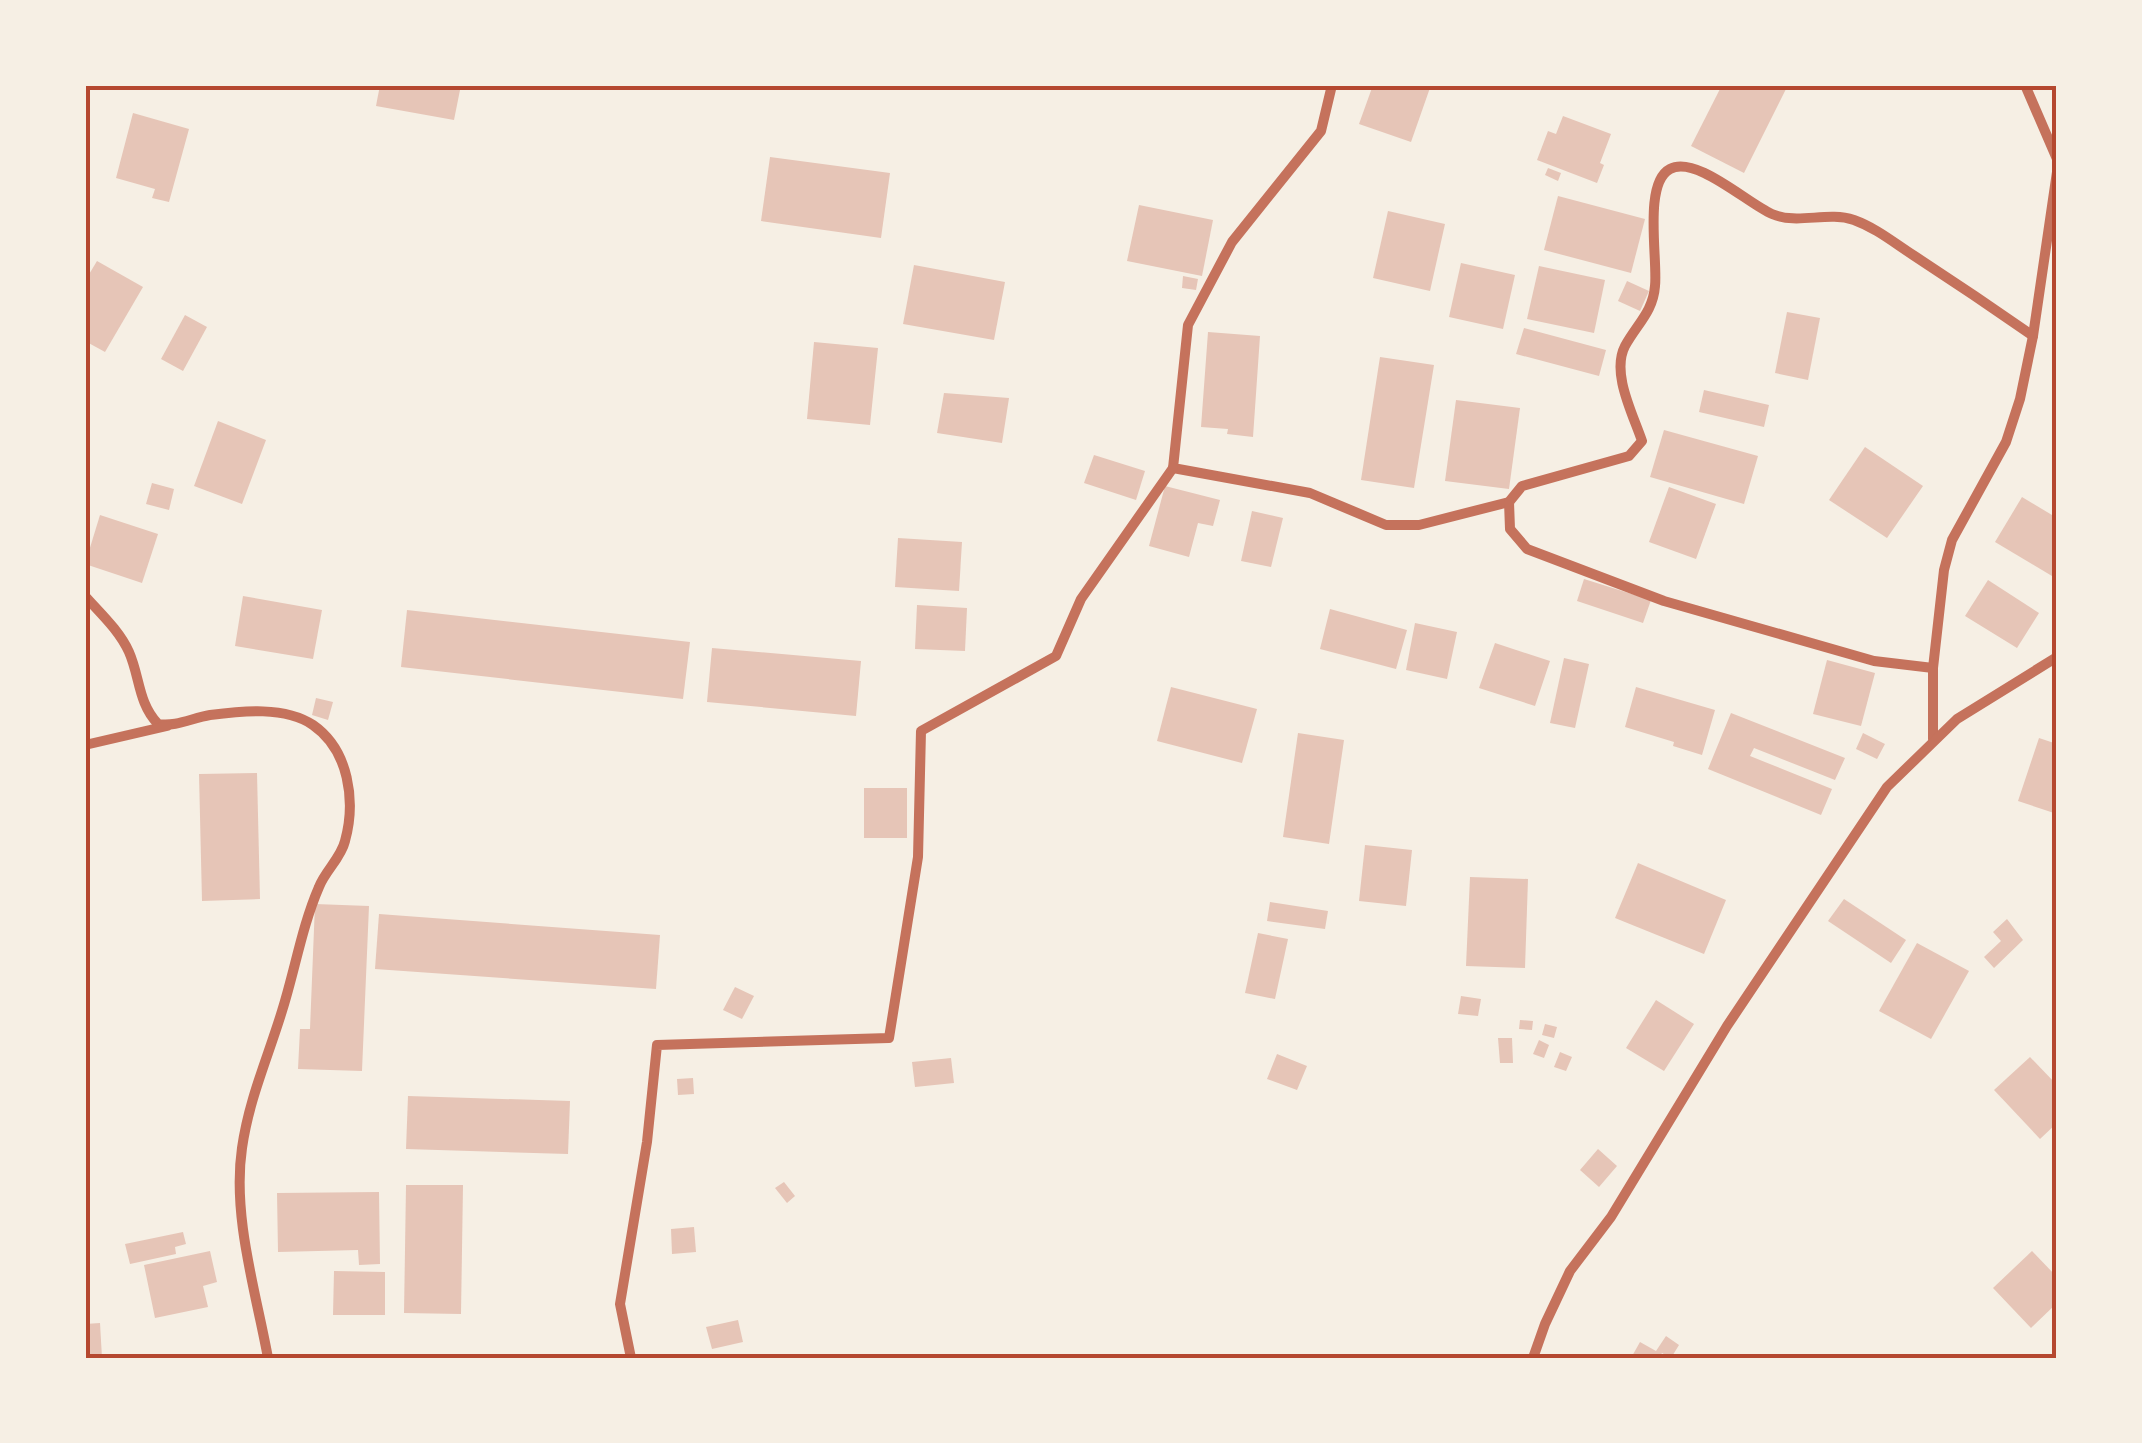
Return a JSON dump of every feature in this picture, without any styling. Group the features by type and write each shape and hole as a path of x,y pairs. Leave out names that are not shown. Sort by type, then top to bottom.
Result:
{"street":[{"path":"631,1358 620,1304 647,1142 657,1045 889,1038 918,857 921,731 1056,656 1081,598 1174,468 1188,325 1232,242 1320,131 1332,85"},
{"path":"2026,85 2057,159"},
{"path":"1174,468 1310,493 1386,525 1419,525 1509,502 1522,486 1629,456 1642,441 1620,369 1624,348 1654,301 1653,208 1665,172 1673,167 1686,167 1716,179 1774,215 1794,219 1839,216 1872,228 2033,336"},
{"path":"1933,740 1933,668 1944,570 1952,540 2006,442 2020,398 2057,172"},
{"path":"1509,502 1510,528 1527,549 1698,611 1874,660 1933,668"},
{"path":"85,596 122,638 131,656 142,702 150,715 158,724 169,726"},
{"path":"1533,1358 1544,1324 1570,1272 1611,1216 1727,1026 1888,787 1958,719 2057,657"},
{"path":"85,744 209,716 280,712 309,722 328,737 343,760 350,792 345,843 319,886 282,1013 250,1101 241,1154 245,1233 268,1358"}],"building":[{"path":"380,85 461,85 454,120 376,106"},
{"path":"1373,85 1431,85 1411,142 1359,124"},
{"path":"1722,85 1788,85 1744,173 1691,146"},
{"path":"133,113 189,129 169,202 152,198 155,189 116,178"},
{"path":"1563,116 1611,134 1597,183 1537,160 1548,131 1556,134"},
{"path":"770,157 890,173 881,238 761,221"},
{"path":"1548,168 1561,173 1558,181 1545,175"},
{"path":"1558,196 1645,219 1631,273 1544,250"},
{"path":"1139,205 1213,220 1202,276 1127,261"},
{"path":"1388,211 1445,224 1430,291 1373,278"},
{"path":"97,261 143,287 105,352 85,341 85,281"},
{"path":"1461,263 1515,275 1503,329 1449,317"},
{"path":"914,265 1005,282 994,340 903,324"},
{"path":"1539,266 1605,280 1594,333 1527,319"},
{"path":"1183,276 1198,279 1196,290 1182,288"},
{"path":"1627,281 1649,291 1640,311 1618,301"},
{"path":"1787,312 1820,318 1808,380 1775,373"},
{"path":"185,315 207,327 183,371 161,359"},
{"path":"1524,328 1606,350 1599,376 1516,354"},
{"path":"1208,332 1260,336 1253,437 1227,434 1228,429 1201,427"},
{"path":"814,342 878,348 870,425 807,419"},
{"path":"1380,357 1434,365 1414,488 1361,480"},
{"path":"1704,390 1769,405 1764,427 1699,412"},
{"path":"944,393 1009,398 1002,443 937,433"},
{"path":"1456,400 1520,408 1509,489 1445,481"},
{"path":"218,421 266,440 242,504 194,486"},
{"path":"1664,430 1758,456 1744,504 1650,477"},
{"path":"1865,447 1923,486 1887,538 1829,500"},
{"path":"1094,455 1145,471 1136,500 1084,483"},
{"path":"152,483 174,489 169,510 146,504"},
{"path":"1165,486 1220,500 1213,526 1198,523 1189,557 1149,546"},
{"path":"1669,487 1716,504 1696,559 1649,542"},
{"path":"2022,497 2057,518 2057,579 1995,542"},
{"path":"1252,511 1283,518 1271,567 1241,561"},
{"path":"100,515 158,534 142,583 85,564"},
{"path":"898,538 962,542 959,591 895,587"},
{"path":"1584,579 1651,600 1643,623 1577,601"},
{"path":"1988,580 2039,613 2017,648 1965,616"},
{"path":"243,596 322,610 313,659 235,646"},
{"path":"917,605 967,608 965,651 915,649"},
{"path":"1330,609 1407,630 1396,669 1320,649"},
{"path":"407,610 690,642 683,699 401,667"},
{"path":"1415,623 1457,632 1447,679 1406,670"},
{"path":"1495,643 1550,661 1535,706 1479,688"},
{"path":"712,648 861,661 856,716 707,702"},
{"path":"1564,658 1589,664 1575,728 1550,723"},
{"path":"1827,660 1875,673 1861,726 1813,714"},
{"path":"1171,687 1257,709 1242,763 1157,741"},
{"path":"1636,687 1715,710 1702,755 1625,727"},
{"path":"316,698 333,702 328,720 312,715"},
{"path":"1731,713 1845,758 1835,780 1754,748 1750,756 1832,789 1821,815 1708,769"},
{"path":"1298,733 1344,740 1329,844 1283,837"},
{"path":"1863,733 1885,744 1877,759 1856,749"},
{"path":"2039,738 2057,744 2057,814 2018,801"},
{"path":"257,773 260,899 202,901 199,774"},
{"path":"864,788 907,788 907,838 864,838"},
{"path":"1365,845 1412,850 1406,906 1359,901"},
{"path":"1638,863 1726,900 1704,954 1615,918"},
{"path":"1470,877 1528,879 1525,968 1466,966"},
{"path":"1844,899 1906,940 1891,963 1828,921"},
{"path":"1270,902 1328,911 1325,929 1267,921"},
{"path":"315,904 369,906 362,1071 298,1069 300,1029 310,1029"},
{"path":"379,914 660,935 656,989 375,969"},
{"path":"2007,919 2023,940 1994,968 1984,957 2001,941 1993,932"},
{"path":"1258,933 1288,939 1275,999 1245,993"},
{"path":"1917,943 1969,971 1931,1039 1879,1011"},
{"path":"735,987 754,996 742,1019 723,1010"},
{"path":"1461,996 1481,999 1478,1016 1458,1014"},
{"path":"1656,1000 1694,1024 1664,1071 1626,1048"},
{"path":"1520,1020 1533,1021 1532,1030 1519,1029"},
{"path":"1545,1024 1557,1027 1554,1038 1542,1035"},
{"path":"1498,1038 1512,1038 1513,1063 1500,1063"},
{"path":"1539,1040 1549,1045 1544,1058 1533,1054"},
{"path":"1560,1052 1572,1057 1566,1071 1554,1067"},
{"path":"1277,1054 1307,1066 1297,1090 1267,1079"},
{"path":"2030,1057 2057,1085 2057,1123 2040,1139 1994,1090"},
{"path":"951,1058 954,1083 915,1087 912,1062"},
{"path":"693,1078 694,1094 678,1095 677,1079"},
{"path":"408,1096 570,1101 568,1154 406,1149"},
{"path":"1598,1149 1617,1166 1599,1187 1580,1170"},
{"path":"784,1182 795,1196 787,1203 775,1188"},
{"path":"406,1185 463,1185 461,1314 404,1313"},
{"path":"379,1192 380,1264 359,1265 358,1250 278,1252 277,1193"},
{"path":"694,1227 696,1252 672,1254 671,1229"},
{"path":"183,1232 186,1244 175,1247 176,1254 130,1264 125,1244"},
{"path":"210,1251 217,1282 203,1286 208,1307 155,1318 144,1265"},
{"path":"2032,1251 2057,1277 2057,1303 2031,1328 1993,1288"},
{"path":"334,1271 385,1272 385,1315 333,1315"},
{"path":"738,1320 743,1342 712,1349 706,1327"},
{"path":"100,1323 102,1358 85,1358 85,1324"},
{"path":"1666,1336 1679,1345 1671,1358 1662,1353 1659,1358 1631,1358 1640,1342 1656,1351"}]}
